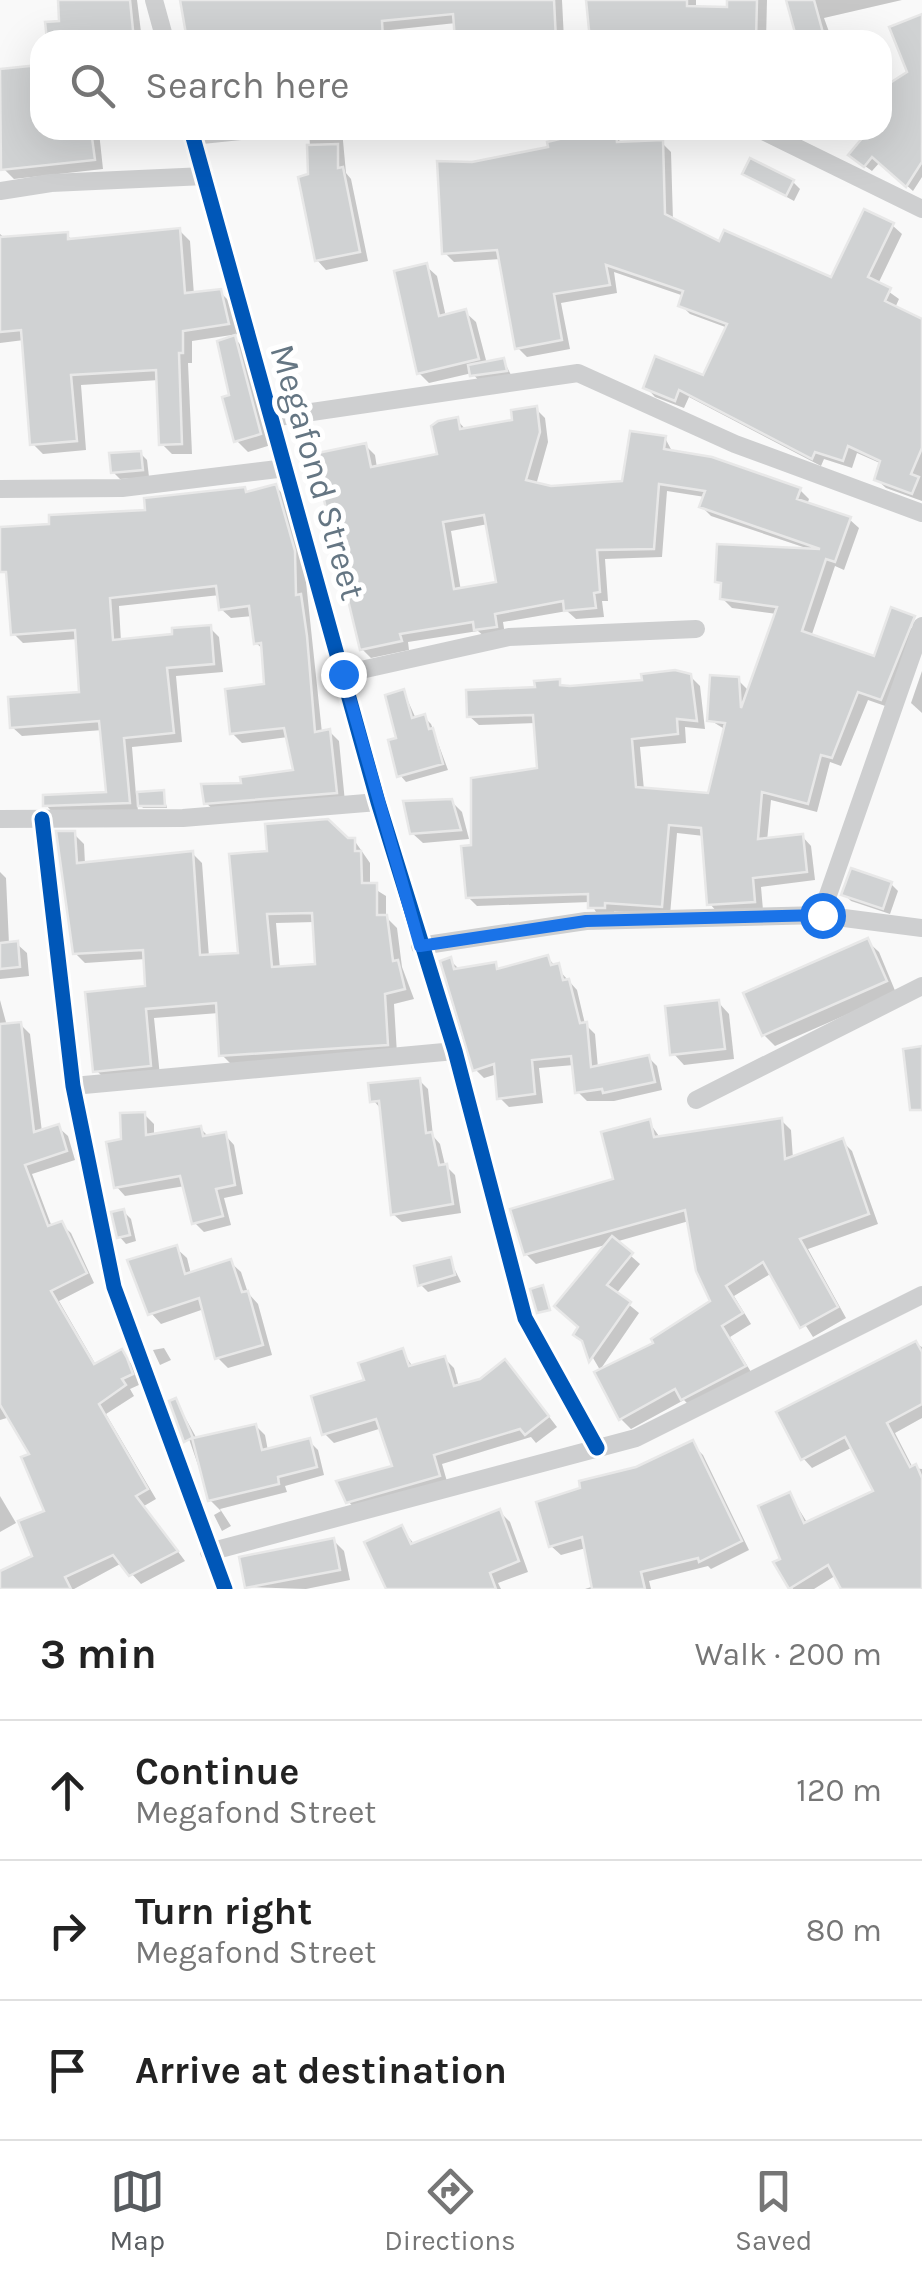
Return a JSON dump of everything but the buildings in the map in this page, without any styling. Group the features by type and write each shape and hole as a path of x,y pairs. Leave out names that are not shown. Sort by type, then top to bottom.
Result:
{"street":[{"path":"154,0 162,30"},
{"name":"Megafond Street","path":"193,140 378,802 455,1050 525,1318 596,1448"},
{"path":"781,140 922,209"},
{"path":"0,191 50,183 205,176"},
{"path":"271,418 578,373 734,444 922,513"},
{"path":"0,488 122,488 286,468"},
{"path":"822,915 922,626"},
{"path":"343,674 508,637 696,630"},
{"path":"0,819 183,818 378,802"},
{"path":"42,819 73,1086 114,1287 158,1398 225,1589"},
{"path":"420,946 586,921 822,915 922,928"},
{"path":"696,1100 922,986"},
{"path":"73,1086 455,1050"},
{"path":"209,1552 636,1438 922,1295"}],"cycle path":[{"path":"194,140 378,802 455,1051 525,1318 597,1448"},
{"path":"42,819 73,1086 114,1287 225,1589"}],"route":[{"path":"343,674 420,946 586,921 822,915"}]}
